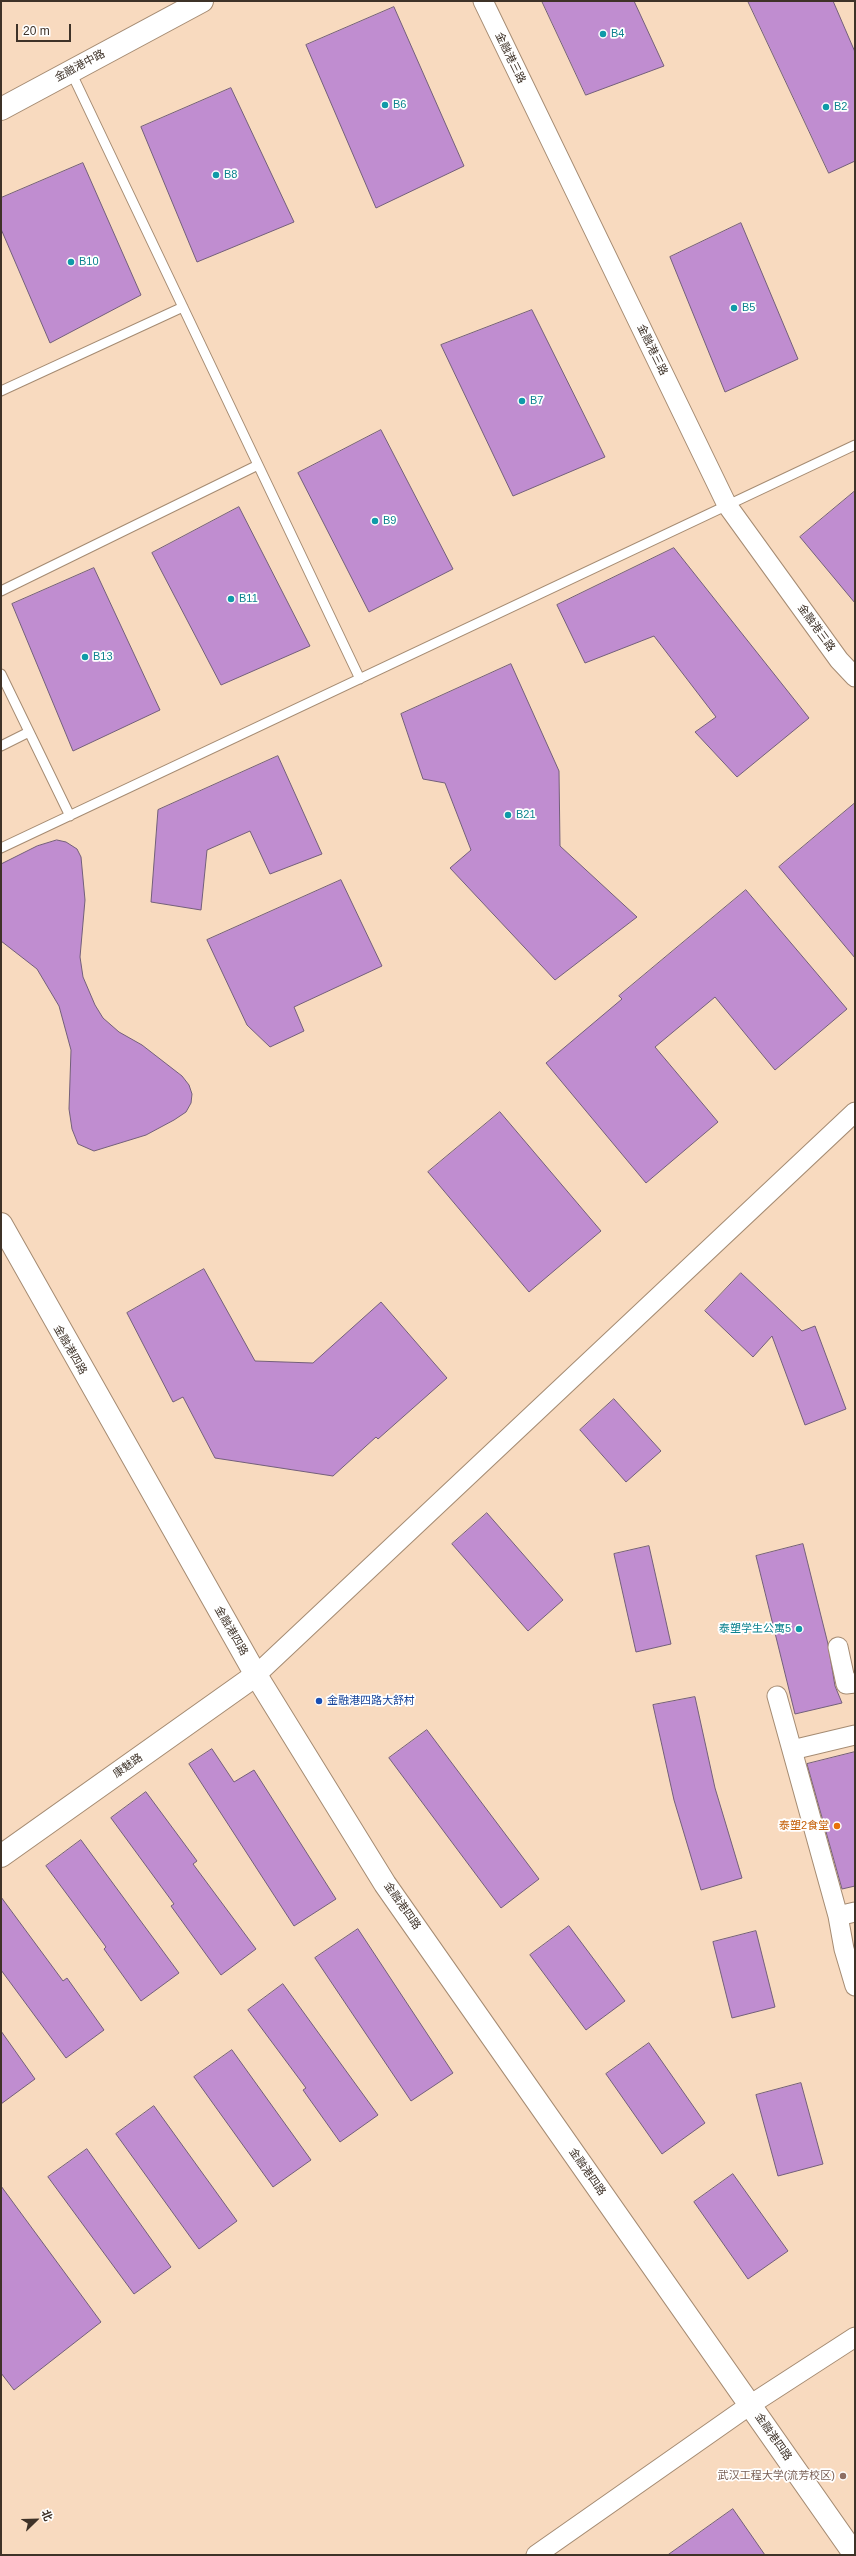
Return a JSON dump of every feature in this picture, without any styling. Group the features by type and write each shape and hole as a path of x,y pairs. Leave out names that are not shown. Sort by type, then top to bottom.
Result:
{"street":[{"name":"金融港中路","path":"1,109 202,1"},
{"name":"金融港三路","path":"483,1 727,505 839,660 855,677"},
{"path":"256,1675 855,1112"},
{"name":"金融港四路","path":"1,1224 256,1675 386,1884 855,2555"},
{"path":"838,1647 846,1684 855,1683"},
{"name":"康魅路","path":"1,1856 256,1675"},
{"path":"777,1696 792,1750 847,1914 844,1949 855,1986"},
{"path":"792,1750 855,1735"},
{"path":"536,2555 750,2405 855,2337"}],"lane":[{"path":"70,72 360,679"},
{"path":"1,390 182,307"},
{"path":"1,848 855,445"},
{"path":"1,591 258,465"},
{"path":"1,674 70,816"},
{"path":"1,746 29,732"}],"building":[{"name":"B4","path":"542,1 634,1 664,66 586,95"},
{"name":"B2","path":"748,1 833,1 855,52 855,161 829,173"},
{"name":"B6","path":"394,7 464,166 376,208 306,45"},
{"name":"B8","path":"231,88 294,222 197,262 141,127"},
{"name":"B10","path":"83,163 141,295 50,343 1,229 1,198"},
{"name":"B5","path":"741,223 798,359 725,392 670,257"},
{"name":"B7","path":"532,310 605,457 513,496 441,345"},
{"name":"B9","path":"381,430 453,569 369,612 298,473"},
{"path":"855,491 855,603 800,537"},
{"name":"B11","path":"239,507 310,646 221,685 152,553"},
{"path":"674,548 809,718 737,777 695,732 716,717 654,636 585,663 557,605"},
{"name":"B13","path":"94,568 160,710 73,751 12,604"},
{"name":"B21","path":"511,664 559,771 560,846 637,917 555,980 450,868 471,850 445,783 423,779 401,714"},
{"path":"278,756 322,854 270,874 250,831 207,850 201,910 151,902 158,810"},
{"path":"855,803 855,958 779,867"},
{"path":"57,840 66,842 77,849 81,857 85,900 80,957 83,977 95,1005 103,1018 119,1032 142,1045 182,1076 189,1085 192,1094 191,1103 186,1112 174,1120 146,1135 94,1151 78,1144 72,1129 69,1109 71,1050 59,1006 37,969 1,941 1,864 37,846"},
{"path":"341,880 382,966 294,1007 304,1031 270,1047 247,1025 207,940"},
{"path":"746,890 847,1009 775,1070 715,997 655,1047 718,1122 646,1183 546,1063 622,999 619,996"},
{"path":"500,1112 601,1231 529,1292 428,1172"},
{"path":"204,1269 255,1361 313,1363 381,1302 447,1378 378,1439 376,1437 333,1476 215,1458 183,1397 173,1402 127,1313"},
{"path":"741,1273 802,1331 815,1326 846,1409 805,1425 772,1336 753,1357 705,1311"},
{"path":"614,1399 661,1451 626,1482 580,1430"},
{"path":"487,1513 563,1600 528,1631 452,1544"},
{"name":"泰塑学生公寓5","path":"803,1544 828,1644 835,1686 842,1703 795,1714 756,1556"},
{"path":"649,1546 671,1644 636,1652 614,1554"},
{"path":"695,1697 715,1788 742,1878 701,1890 674,1800 653,1705"},
{"path":"427,1730 539,1879 501,1908 389,1758"},
{"path":"212,1749 234,1782 254,1770 336,1899 294,1926 189,1764"},
{"name":"泰塑2食堂","path":"855,1752 855,1886 842,1889 807,1764"},
{"path":"146,1792 197,1861 193,1864 256,1949 221,1975 171,1906 174,1904 111,1818"},
{"path":"81,1840 179,1973 141,2001 104,1949 106,1947 46,1866"},
{"path":"1,1897 63,1981 67,1978 104,2030 66,2058 1,1970"},
{"path":"569,1926 625,2001 586,2030 530,1955"},
{"path":"358,1929 453,2073 411,2101 315,1958"},
{"path":"756,1931 775,2007 732,2018 713,1942"},
{"path":"283,1984 378,2115 340,2142 303,2090 306,2088 248,2010"},
{"path":"1,2031 35,2079 1,2104"},
{"path":"649,2043 705,2123 662,2154 606,2074"},
{"path":"232,2050 311,2160 273,2187 194,2077"},
{"path":"801,2083 823,2164 778,2176 756,2095"},
{"path":"154,2106 237,2221 199,2249 116,2134"},
{"path":"87,2149 171,2267 134,2294 48,2177"},
{"path":"733,2174 788,2251 748,2279 694,2202"},
{"path":"1,2186 101,2322 14,2390 1,2373"},
{"path":"733,2509 765,2555 668,2555"}],"place":[{"name":"B4","path":"603,34"},
{"name":"B6","path":"385,105"},
{"name":"B2","path":"826,107"},
{"name":"B8","path":"216,175"},
{"name":"B10","path":"71,262"},
{"name":"B5","path":"734,308"},
{"name":"B7","path":"522,401"},
{"name":"B9","path":"375,521"},
{"name":"B11","path":"231,599"},
{"name":"B13","path":"85,657"},
{"name":"B21","path":"508,815"},
{"name":"泰塑学生公寓5","path":"799,1629"},
{"name":"金融港四路大舒村","path":"319,1701"},
{"name":"泰塑2食堂","path":"837,1826"},
{"name":"武汉工程大学(流芳校区)","path":"843,2476"}]}
